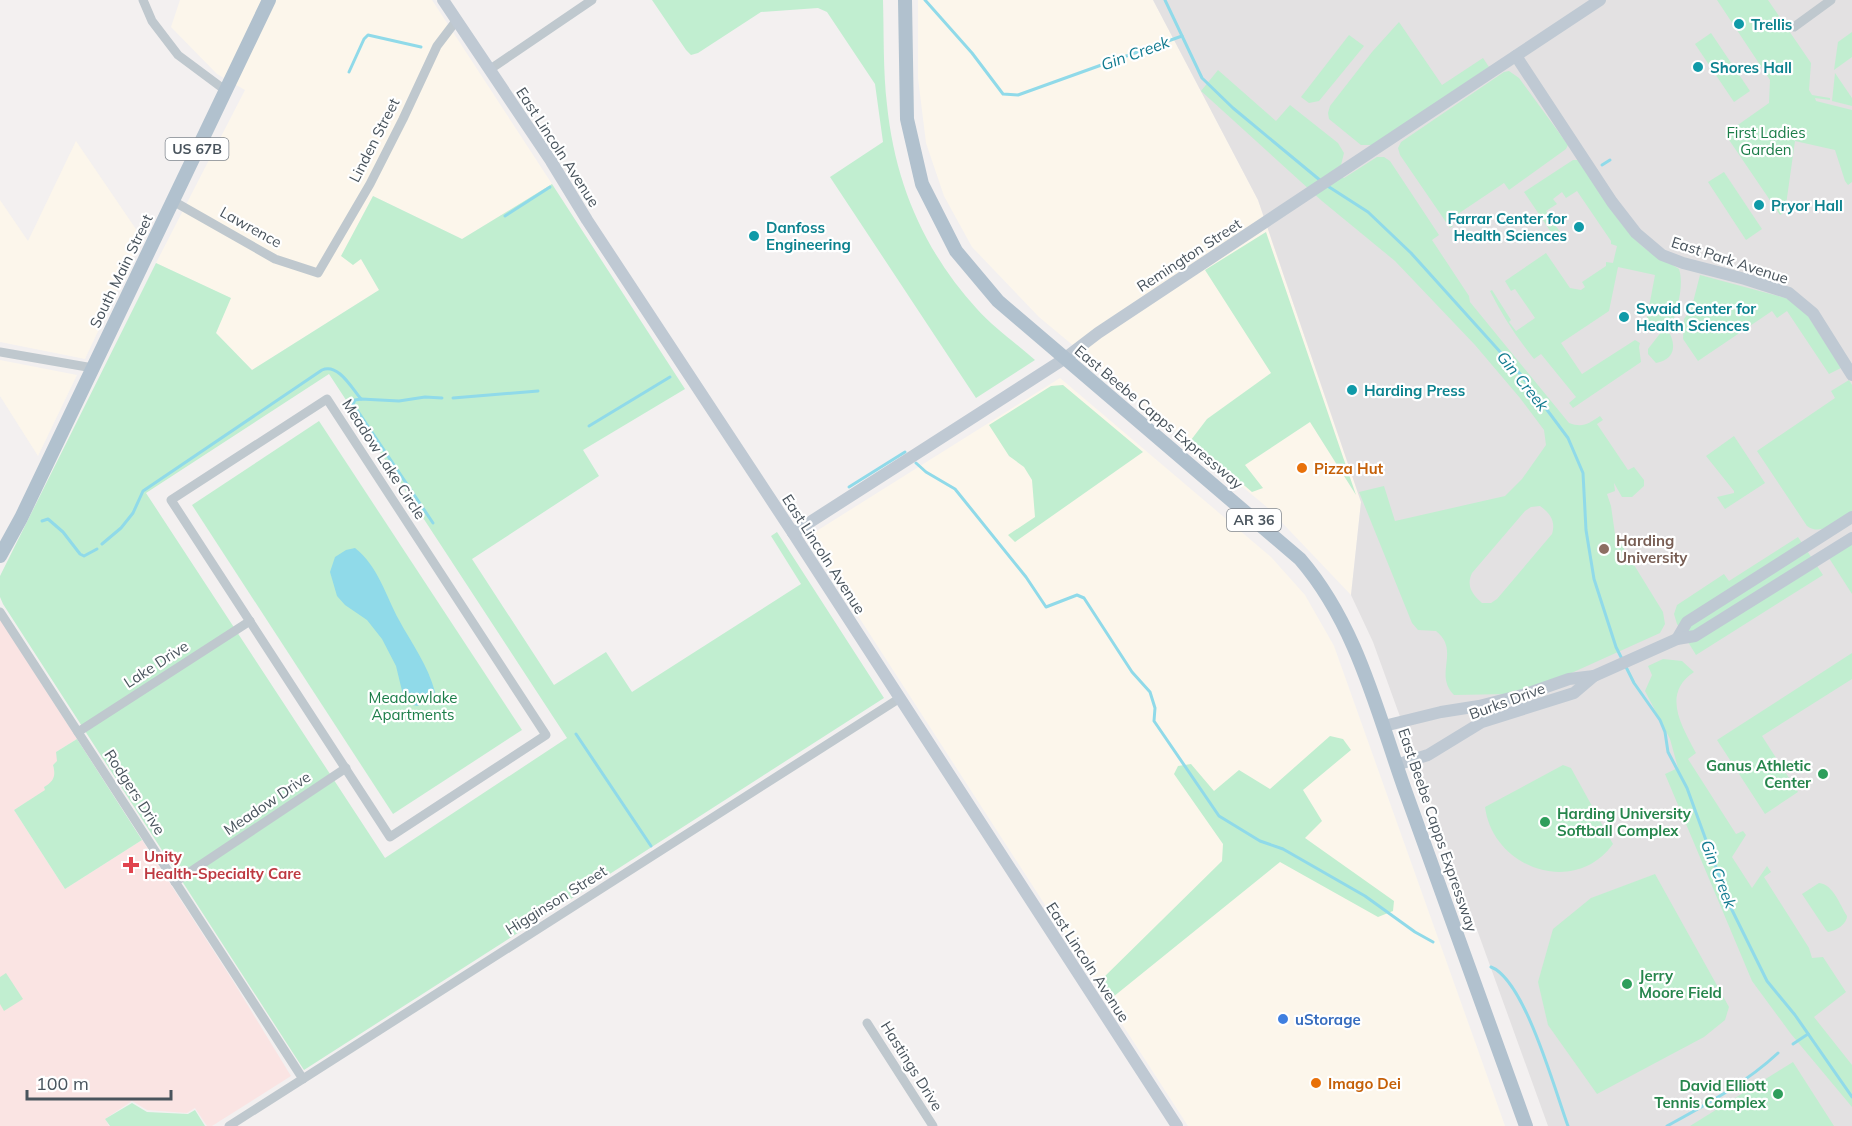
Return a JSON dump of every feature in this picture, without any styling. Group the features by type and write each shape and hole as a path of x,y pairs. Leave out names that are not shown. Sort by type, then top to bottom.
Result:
{"main road":[{"name":"South Main Street","path":"0,556 21,518 269,0"},
{"name":"East Beebe Capps Expressway","path":"905,0 907,119 922,184 956,251 998,301 1300,559 1317,578 1346,630 1370,686 1396,765 1526,1126"}],"street":[{"path":"143,0 152,21 178,55 225,90"},
{"name":"East Lincoln Avenue","path":"443,0 551,161 587,220 793,533 1177,1126"},
{"path":"489,70 592,0"},
{"path":"1794,27 1831,0"},
{"name":"Remington Street","path":"793,533 1064,359 1098,333 1596,1"},
{"name":"Linden Street","path":"318,273 379,165 437,46 456,21"},
{"name":"East Park Avenue","path":"1516,56 1612,202 1636,233 1662,255 1789,293 1813,313 1852,375"},
{"name":"Lawrence","path":"173,201 275,259 318,273"},
{"path":"0,352 93,368"},
{"name":"Meadow Lake Circle","path":"327,399 546,735 390,837 345,768 171,500 327,399"},
{"name":"Burks Drive","path":"1677,639 1687,622 1852,517"},
{"name":"Burks Drive","path":"1396,765 1428,754 1482,722 1574,693 1594,676 1677,639 1695,636 1852,538"},
{"name":"Rodgers Drive","path":"0,612 303,1079"},
{"name":"Lake Drive","path":"78,732 250,621"},
{"name":"Burks Drive","path":"1384,726 1508,699 1569,679 1594,676"},
{"name":"Higginson Street","path":"228,1126 900,698"},
{"name":"Meadow Drive","path":"175,882 345,768"},
{"name":"Hastings Drive","path":"867,1023 933,1126"}],"shaded area":[{"path":"180,0 432,0 552,184 462,239 373,196 361,259 379,290 252,370 216,333 230,298 156,263 245,90 217,74 171,27"},
{"path":"918,0 1153,0 1258,200 1361,502 1351,595 1268,508 1039,317 972,247 944,196 926,143 918,78"},
{"name":"Harding University","path":"1153,0 1852,0 1852,1126 1548,1126 1373,642 1351,595 1361,502 1258,200"},
{"path":"76,141 142,238 85,359 0,342 0,200 28,241"},
{"path":"0,360 77,375 38,456 0,396"},
{"path":"1060,378 1271,557 1305,595 1334,646 1505,1126 1188,1126 807,537"},
{"name":"Unity Health-Specialty Care","path":"0,619 77,739 56,752 58,761 53,765 55,773 53,782 44,787 46,790 14,810 65,889 142,840 291,1076 212,1126 207,1126 195,1108 187,1113 147,1110 132,1101 105,1119 109,1126 0,1126"}],"green space":[{"path":"652,0 883,0 885,79 891,134 905,189 915,214 927,240 958,287 984,316 1035,360 976,398 830,177 883,142 875,84 827,12 818,8 761,12 698,53 691,55"},
{"name":"First Ladies Garden","path":"1717,0 1768,0 1811,63 1809,90 1812,95 1830,98 1830,100 1815,98 1816,101 1852,110 1852,182 1848,185 1835,150 1795,141 1785,212 1780,215 1725,134 1769,103 1770,80"},
{"path":"1399,22 1442,85 1483,58 1489,67 1373,145 1361,145 1329,119 1330,106 1372,52"},
{"path":"1852,32 1852,57 1834,70 1838,42"},
{"path":"1711,33 1750,91 1734,102 1695,44"},
{"path":"1349,35 1364,46 1319,101 1309,103 1301,97"},
{"path":"1218,70 1276,121 1290,105 1338,143 1344,153 1341,165 1334,170 1344,178 1377,157 1384,157 1390,161 1439,235 1432,240 1469,296 1470,302 1569,423 1585,424 1600,416 1603,420 1597,424 1628,470 1634,467 1644,480 1644,486 1632,497 1622,497 1614,483 1615,491 1607,494 1615,534 1663,612 1665,624 1660,633 1567,675 1510,694 1454,695 1446,679 1447,655 1443,639 1436,631 1418,630 1412,623 1359,492 1384,486 1395,521 1505,496 1522,479 1546,445 1544,430 1475,345 1395,261 1322,201 1201,91","holes":["1540,506 1553,521 1552,534 1497,599 1491,603 1482,603 1471,590 1472,573 1525,511 1531,507"]},
{"path":"1509,71 1519,78 1568,145 1566,149 1509,190 1504,183 1449,220 1453,226 1450,228 1400,155 1398,148 1401,142 1504,72"},
{"path":"1835,73 1852,98 1852,106 1832,101"},
{"path":"1573,160 1578,160 1631,235 1649,251 1679,269 1681,288 1673,321 1656,330 1646,323 1655,275 1618,267 1609,311 1561,343 1582,374 1635,340 1640,343 1641,362 1573,408 1569,403 1576,397 1541,354 1534,359 1510,326 1490,291 1492,290 1516,331 1535,318 1515,289 1511,291 1505,281 1546,253 1570,288 1581,290 1585,287 1582,282 1606,266 1606,262 1613,263 1617,246 1611,244 1577,191 1566,198 1562,192 1553,199 1557,204 1546,211 1566,243 1557,241 1524,192"},
{"path":"1724,172 1762,229 1746,240 1708,182"},
{"path":"552,184 685,389 583,450 599,476 472,559 554,685 606,652 632,692 801,584 771,536 777,532 884,698 304,1070 3,604 0,597 0,576 156,263 231,298 216,333 252,370 379,290 361,259 353,265 341,256 373,196 462,239","holes":["329,374 567,738 385,858 146,493"]},
{"path":"1266,232 1356,495 1310,422 1245,465 1263,488 1252,492 1191,440 1207,419 1271,373 1205,270"},
{"path":"1700,275 1789,299 1805,311 1841,368 1829,374 1787,311 1777,318 1772,311 1698,361 1683,339 1684,319 1691,310"},
{"path":"1662,331 1670,334 1673,349 1666,359 1656,363 1648,354 1648,349"},
{"path":"1849,380 1852,385 1852,511 1830,526 1819,530 1813,529 1807,526 1757,451 1835,398 1831,391"},
{"path":"1063,385 1143,452 1015,542 1008,535 1035,517 1032,480 1024,467 1009,456 989,425 1051,386"},
{"name":"Meadowlake Apartments","path":"319,421 522,730 393,814 192,505"},
{"path":"1734,436 1765,483 1725,509 1717,497 1734,493 1734,491 1706,456"},
{"path":"1798,537 1823,575 1696,655 1677,624 1674,614 1677,605 1724,574 1729,581"},
{"path":"1852,543 1852,594 1829,558"},
{"path":"1852,653 1852,679 1762,736 1798,792 1765,814 1717,740"},
{"path":"1663,659 1682,661 1694,672 1678,690 1677,711 1696,753 1688,759 1736,834 1743,831 1746,835 1732,857 1752,888 1767,866 1771,872 1764,877 1809,948 1812,958 1823,957 1846,992 1814,1017 1852,1065 1852,1107 1791,1034 1752,981 1665,774 1678,768 1670,739 1645,691 1652,675 1648,666"},
{"path":"1330,736 1343,739 1351,750 1303,790 1322,821 1305,838 1394,901 1393,911 1378,917 1280,862 1113,997 1104,993 1100,981 1222,861 1223,844 1174,774 1178,766 1191,764 1214,791 1239,770 1270,789"},
{"path":"77,739 142,840 65,889 14,810 45,790 44,787 53,778 53,765 57,761 56,752"},
{"name":"Harding University Softball Complex","path":"1563,765 1571,768 1613,844 1597,860 1578,869 1558,872 1538,869 1519,860 1503,846 1491,829 1485,807"},
{"name":"Jerry Moore Field","path":"1655,874 1729,1007 1725,1020 1704,1037 1597,1094 1548,1025 1538,982 1553,929 1591,898"},
{"path":"1819,883 1832,891 1847,916 1838,929 1828,932 1802,894"},
{"path":"6,973 23,999 4,1011 0,1004 0,977"},
{"name":"David Elliott Tennis Complex","path":"1793,1062 1834,1126 1690,1126"},
{"path":"132,1103 147,1112 188,1114 195,1110 205,1126 110,1126 105,1119"}],"water":[{"path":"355,548 376,572 399,620 424,664 435,692 431,700 417,706 409,704 403,695 396,666 382,639 367,620 345,605 337,596 330,572 335,557 346,550"}],"waterway":[{"name":"Gin Creek","path":"925,0 972,53 1003,94 1018,95 1182,36"},
{"name":"Gin Creek","path":"1165,0 1202,78 1233,108 1321,181"},
{"path":"349,72 368,35 421,47"},
{"path":"1602,165 1610,160"},
{"name":"Gin Creek","path":"1326,185 1368,212 1411,253 1521,375 1568,438 1583,473 1586,530 1594,579 1616,647 1623,661"},
{"path":"505,216 550,187"},
{"path":"102,544 121,528 133,513 143,491 322,370 328,369 339,373 361,399"},
{"path":"589,426 670,377"},
{"path":"453,398 538,391"},
{"path":"433,523 353,404 355,400 361,399 399,401 425,397 442,398"},
{"path":"849,487 905,452"},
{"path":"916,463 926,472 955,489 1026,577 1046,607 1077,595 1084,598 1132,672 1150,692 1155,708 1154,721 1219,816 1260,841 1283,849 1365,896 1415,932 1433,942"},
{"path":"42,521 48,519 63,532 80,554 84,556 97,549"},
{"name":"Gin Creek","path":"1626,667 1634,683 1660,720 1665,732 1668,752 1687,788 1730,906 1767,981 1795,1015 1852,1097"},
{"path":"576,734 651,846"},
{"path":"1491,967 1504,976 1516,992 1527,1014 1568,1126"},
{"path":"1793,1044 1808,1034"},
{"path":"1667,1126 1739,1084 1778,1053"}],"place":[{"name":"Trellis","path":"1739,24"},
{"name":"Shores Hall","path":"1698,67"},
{"name":"Pryor Hall","path":"1759,205"},
{"name":"Farrar Center for Health Sciences","path":"1579,227"},
{"name":"Danfoss Engineering","path":"754,236"},
{"name":"Swaid Center for Health Sciences","path":"1624,317"},
{"name":"Harding Press","path":"1352,390"},
{"name":"Pizza Hut","path":"1302,468"},
{"name":"Harding University","path":"1604,549"},
{"name":"Ganus Athletic Center","path":"1823,774"},
{"name":"Harding University Softball Complex","path":"1545,822"},
{"name":"Unity Health-Specialty Care","path":"131,865"},
{"name":"Jerry Moore Field","path":"1627,984"},
{"name":"uStorage","path":"1283,1019"},
{"name":"Imago Dei","path":"1316,1083"},
{"name":"David Elliott Tennis Complex","path":"1778,1094"}]}
